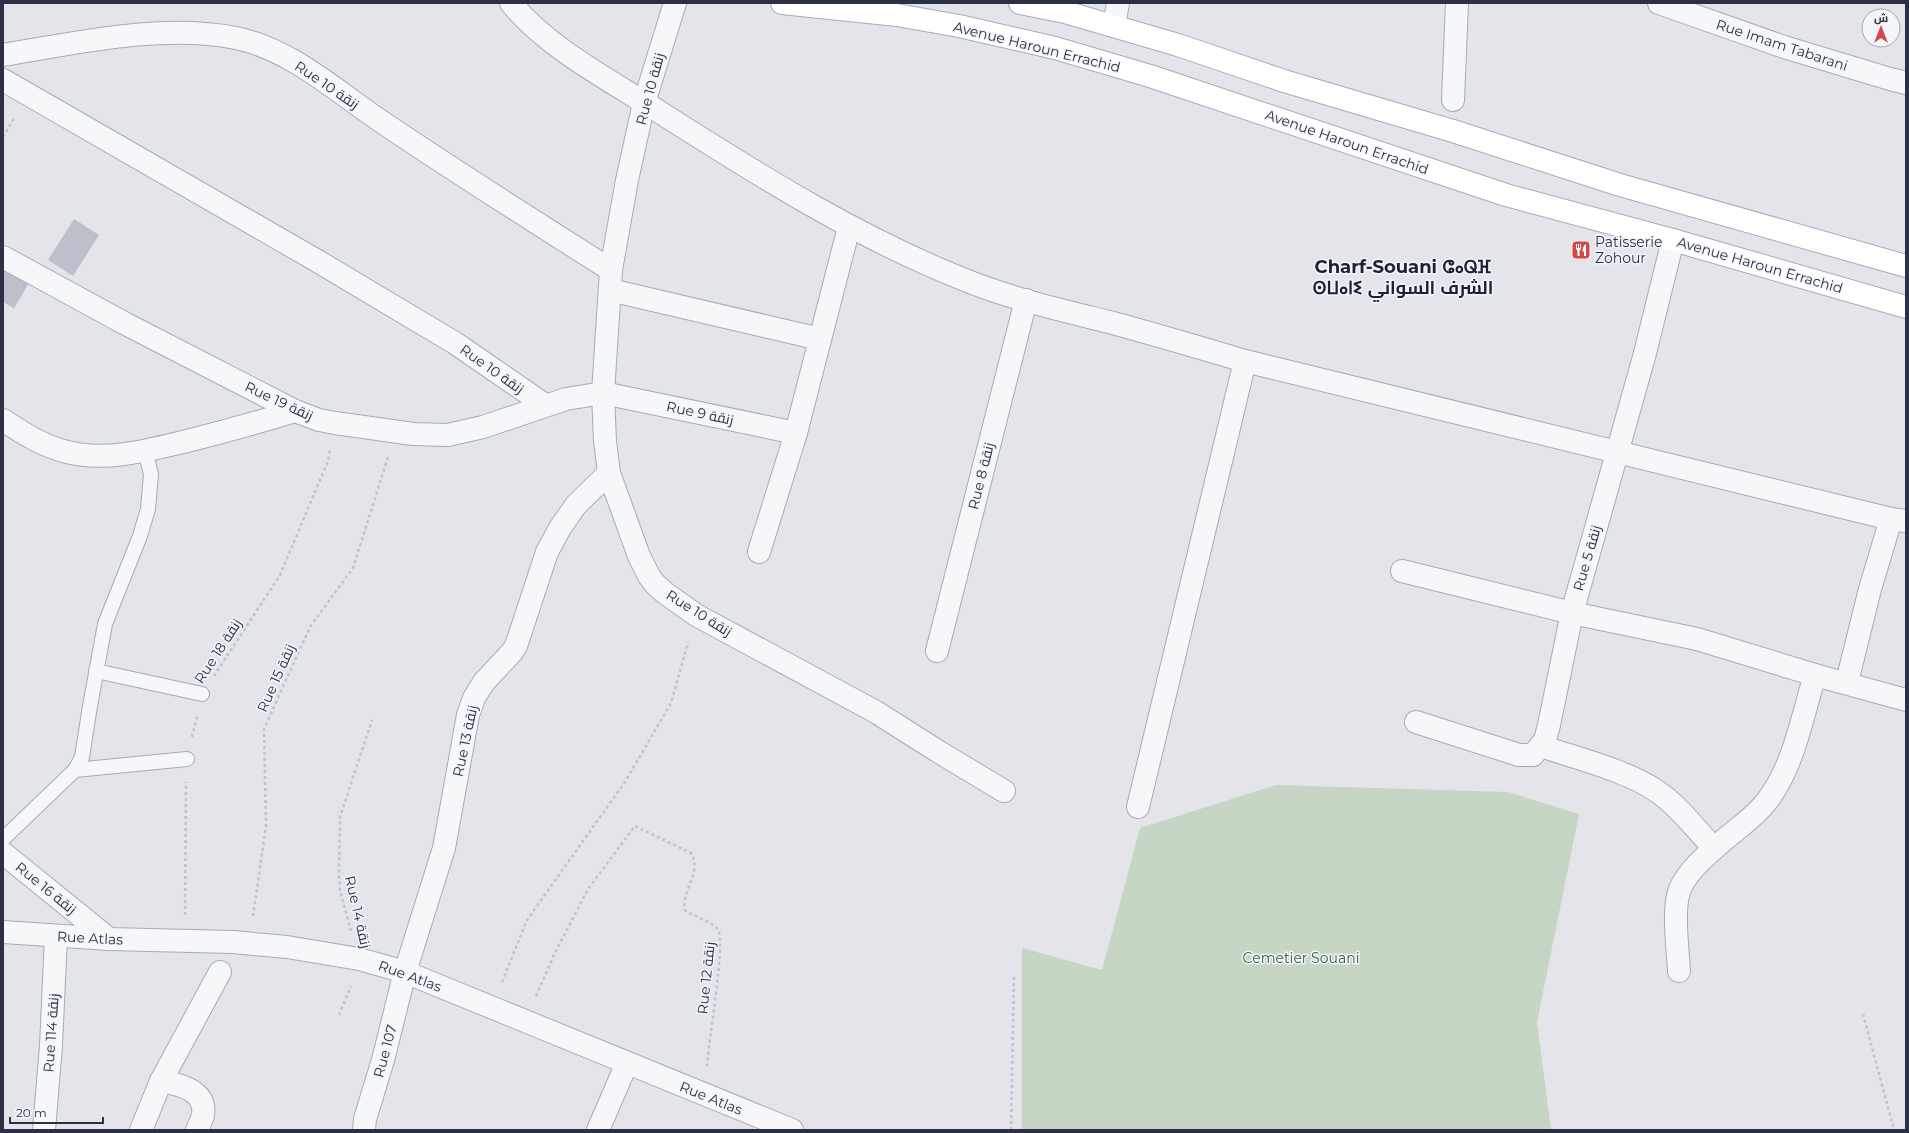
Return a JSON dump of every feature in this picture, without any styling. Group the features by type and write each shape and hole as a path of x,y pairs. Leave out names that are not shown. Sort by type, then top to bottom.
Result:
{"main road":[{"name":"Avenue Haroun Errachid","path":"782,3 897,15 966,28 1055,48 1150,76 1506,195 1673,240 1906,307"},
{"path":"1020,3 1065,12 1114,26 1178,45 1284,81 1453,131 1620,185 1906,266"}],"street":[{"path":"511,3 536,29 567,52 644,103 709,143 849,227 916,259 970,282 1026,300 1144,331 1245,361 1899,520 1870,589 1847,682"},
{"name":"Rue 10 زنقة","path":"675,3 644,103 627,180 610,280 603,393 605,441 609,473 622,511 649,576 665,593 696,615 876,712 1004,791"},
{"path":"1114,26 1118,3"},
{"path":"1453,100 1457,3"},
{"name":"Rue Imam Tabarani","path":"1659,3 1784,47 1906,83"},
{"name":"Rue 10 زنقة","path":"3,55 114,37 152,34 193,34 235,38 267,47 308,71 610,280"},
{"name":"Rue 10 زنقة","path":"3,80 455,343 545,405"},
{"path":"759,552 796,433 849,227"},
{"name":"Rue 5 زنقة","path":"1541,746 1549,725 1572,613 1644,357 1673,240"},
{"name":"Rue 19 زنقة","path":"3,257 130,326 295,411 319,420 413,434 438,436 471,431 566,399 603,393"},
{"path":"610,280 820,339"},
{"name":"Rue 8 زنقة","path":"937,651 1026,300"},
{"path":"1138,807 1245,361"},
{"name":"Rue 9 زنقة","path":"603,393 796,433"},
{"path":"3,420 25,436 37,442 68,452 98,456 145,452 243,427 295,411"},
{"name":"Rue 13 زنقة","path":"405,972 444,848 468,715 474,698 484,682 512,652 547,552 560,528 576,505 609,473"},
{"path":"1402,571 1572,613 1697,639 1815,675 1847,682 1906,700"},
{"path":"1679,971 1676,909 1680,890 1691,873 1714,848 1752,819 1767,801 1780,781 1790,756 1815,675"},
{"path":"1416,722 1518,755 1533,755 1541,746 1626,776 1658,792 1714,848"},
{"name":"Rue 16 زنقة","path":"3,853 109,939"},
{"name":"Rue Atlas","path":"3,932 109,939 249,944 287,947 359,959 405,972 792,1130"},
{"name":"Rue 114 زنقة","path":"44,1130 51,1046 56,936"},
{"path":"141,1130 161,1081 220,972"},
{"name":"Rue 107","path":"364,1130 365,1119 383,1060 405,972"},
{"path":"598,1130 627,1063"},
{"path":"161,1081 190,1088 201,1100 203,1114 197,1130"}],"lane":[{"path":"3,839 75,770 82,757 105,624 140,536 148,509 151,474 145,452"},
{"path":"96,671 202,694"},
{"path":"75,770 187,759"}],"path":[{"name":"Rue 15 زنقة","path":"249,944 266,826 264,729 310,627 353,568 389,454"},
{"name":"Rue 18 زنقة","path":"185,941 187,759 202,694 280,575 328,461"},
{"path":"502,981 527,920 625,782 670,703 696,615"},
{"name":"Rue 14 زنقة","path":"339,1015 352,983 359,959 340,890 340,817 372,720"},
{"name":"Rue 12 زنقة","path":"538,991 555,953 588,889 635,826 691,853 695,866 684,902 685,910 698,918 713,924 721,934 721,952 708,1045"},
{"path":"1011,1130 1014,974"},
{"path":"1863,1014 1894,1130"}],"green space":[{"name":"Cemetier Souani","path":"1276,785 1508,792 1579,814 1537,1022 1551,1130 1022,1130 1022,948 1102,970 1140,828"}],"building":[{"path":"74,219 99,235 73,276 48,260"},
{"path":"3,269 29,283 14,308 3,302"}],"place":[{"name":"Patisserie Zohour","path":"1581,250"}],"district":[{"name":"Charf-Souani ⵛⴰⵕⴼ ⵙⵡⴰⵏⵉ الشرف السواني","path":"1403,277"}]}
